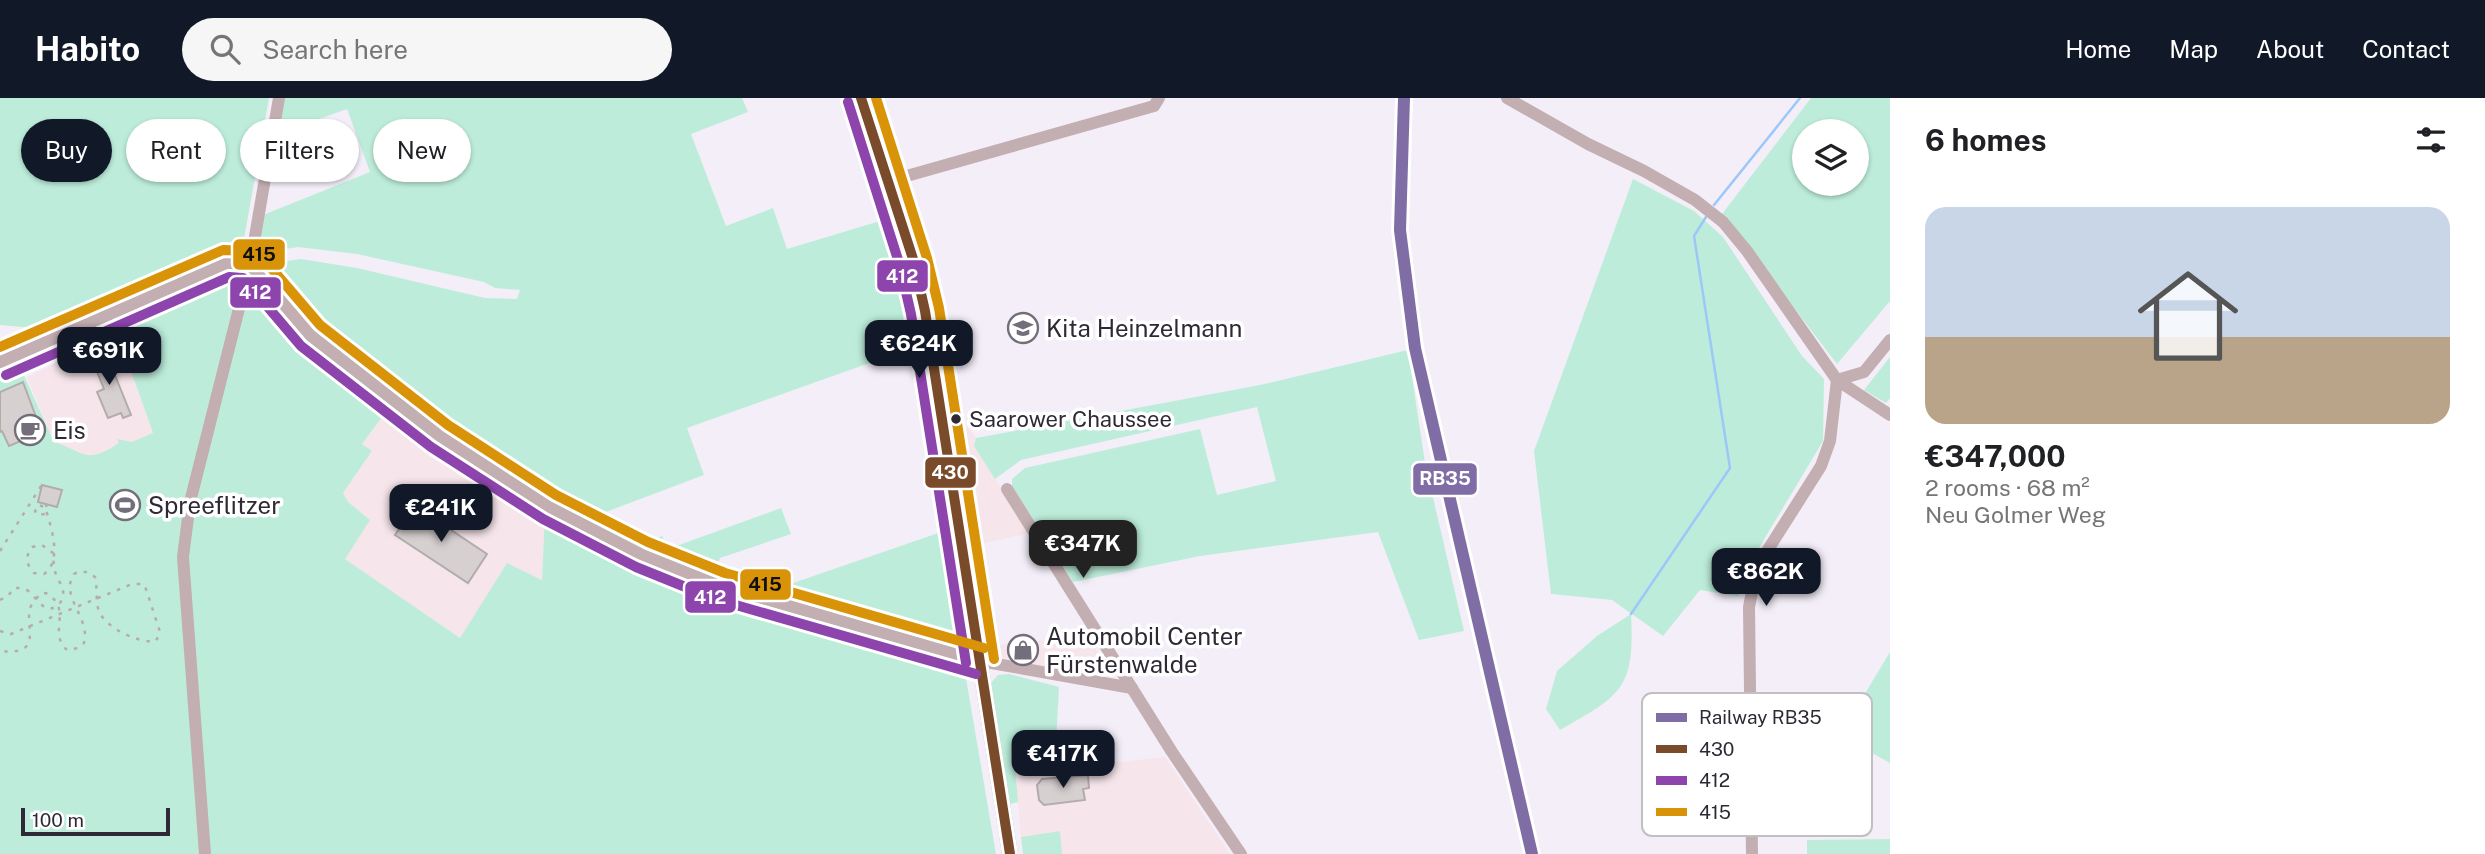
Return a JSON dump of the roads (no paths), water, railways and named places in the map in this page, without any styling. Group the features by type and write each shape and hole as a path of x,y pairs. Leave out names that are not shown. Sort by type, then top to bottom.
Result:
{"main road":[{"path":"861,98 889,181 925,311 1010,854"}],"street":[{"path":"205,854 183,557 190,502 250,265 279,98"},
{"path":"889,181 1154,106 1159,98"},
{"path":"1507,98 1695,200 1723,222 1747,251 1837,380 1890,415"},
{"path":"0,362 227,263 250,265 310,335 440,436 569,518 642,555 720,586 980,661 1132,688"},
{"path":"1837,380 1864,372 1890,340"},
{"path":"1750,693 1749,607 1757,567 1821,466 1830,440 1837,380"},
{"path":"1007,489 1132,688 1241,854"},
{"path":"1752,836 1752,854"}],"waterway":[{"path":"1714,205 1800,98"},
{"path":"1631,614 1730,468 1694,236 1706,217"}],"railway":[{"path":"0,551 43,483"},
{"path":"0,600 17,588 25,589 48,608 57,606 61,601 63,589 56,575 53,561 53,553 42,545 32,547 27,560 34,573 44,574 53,561 54,543 50,524 47,515 45,507 38,505 35,511 37,515 44,514 47,509 46,505"},
{"path":"0,631 11,634 132,584 143,584 160,632 156,641 149,641 115,629 99,611 97,599 97,594 97,590 95,577 82,572 74,574 70,591 72,599 76,607 80,616 83,625 84,643 78,648 67,650 59,636 60,614 58,607 46,593 40,594 30,608 29,616 29,624 30,632 30,639 28,645 14,651 0,651"}],"rail line":[{"name":"RB35","path":"1404,98 1400,230 1415,348 1532,854"}],"place":[{"name":"Kita Heinzelmann","path":"1023,328"},
{"name":"Saarower Chaussee","path":"956,419"},
{"name":"Eis","path":"30,430"},
{"name":"Spreeflitzer","path":"125,505"},
{"name":"Automobil Center Fürstenwalde","path":"1023,650"}]}
